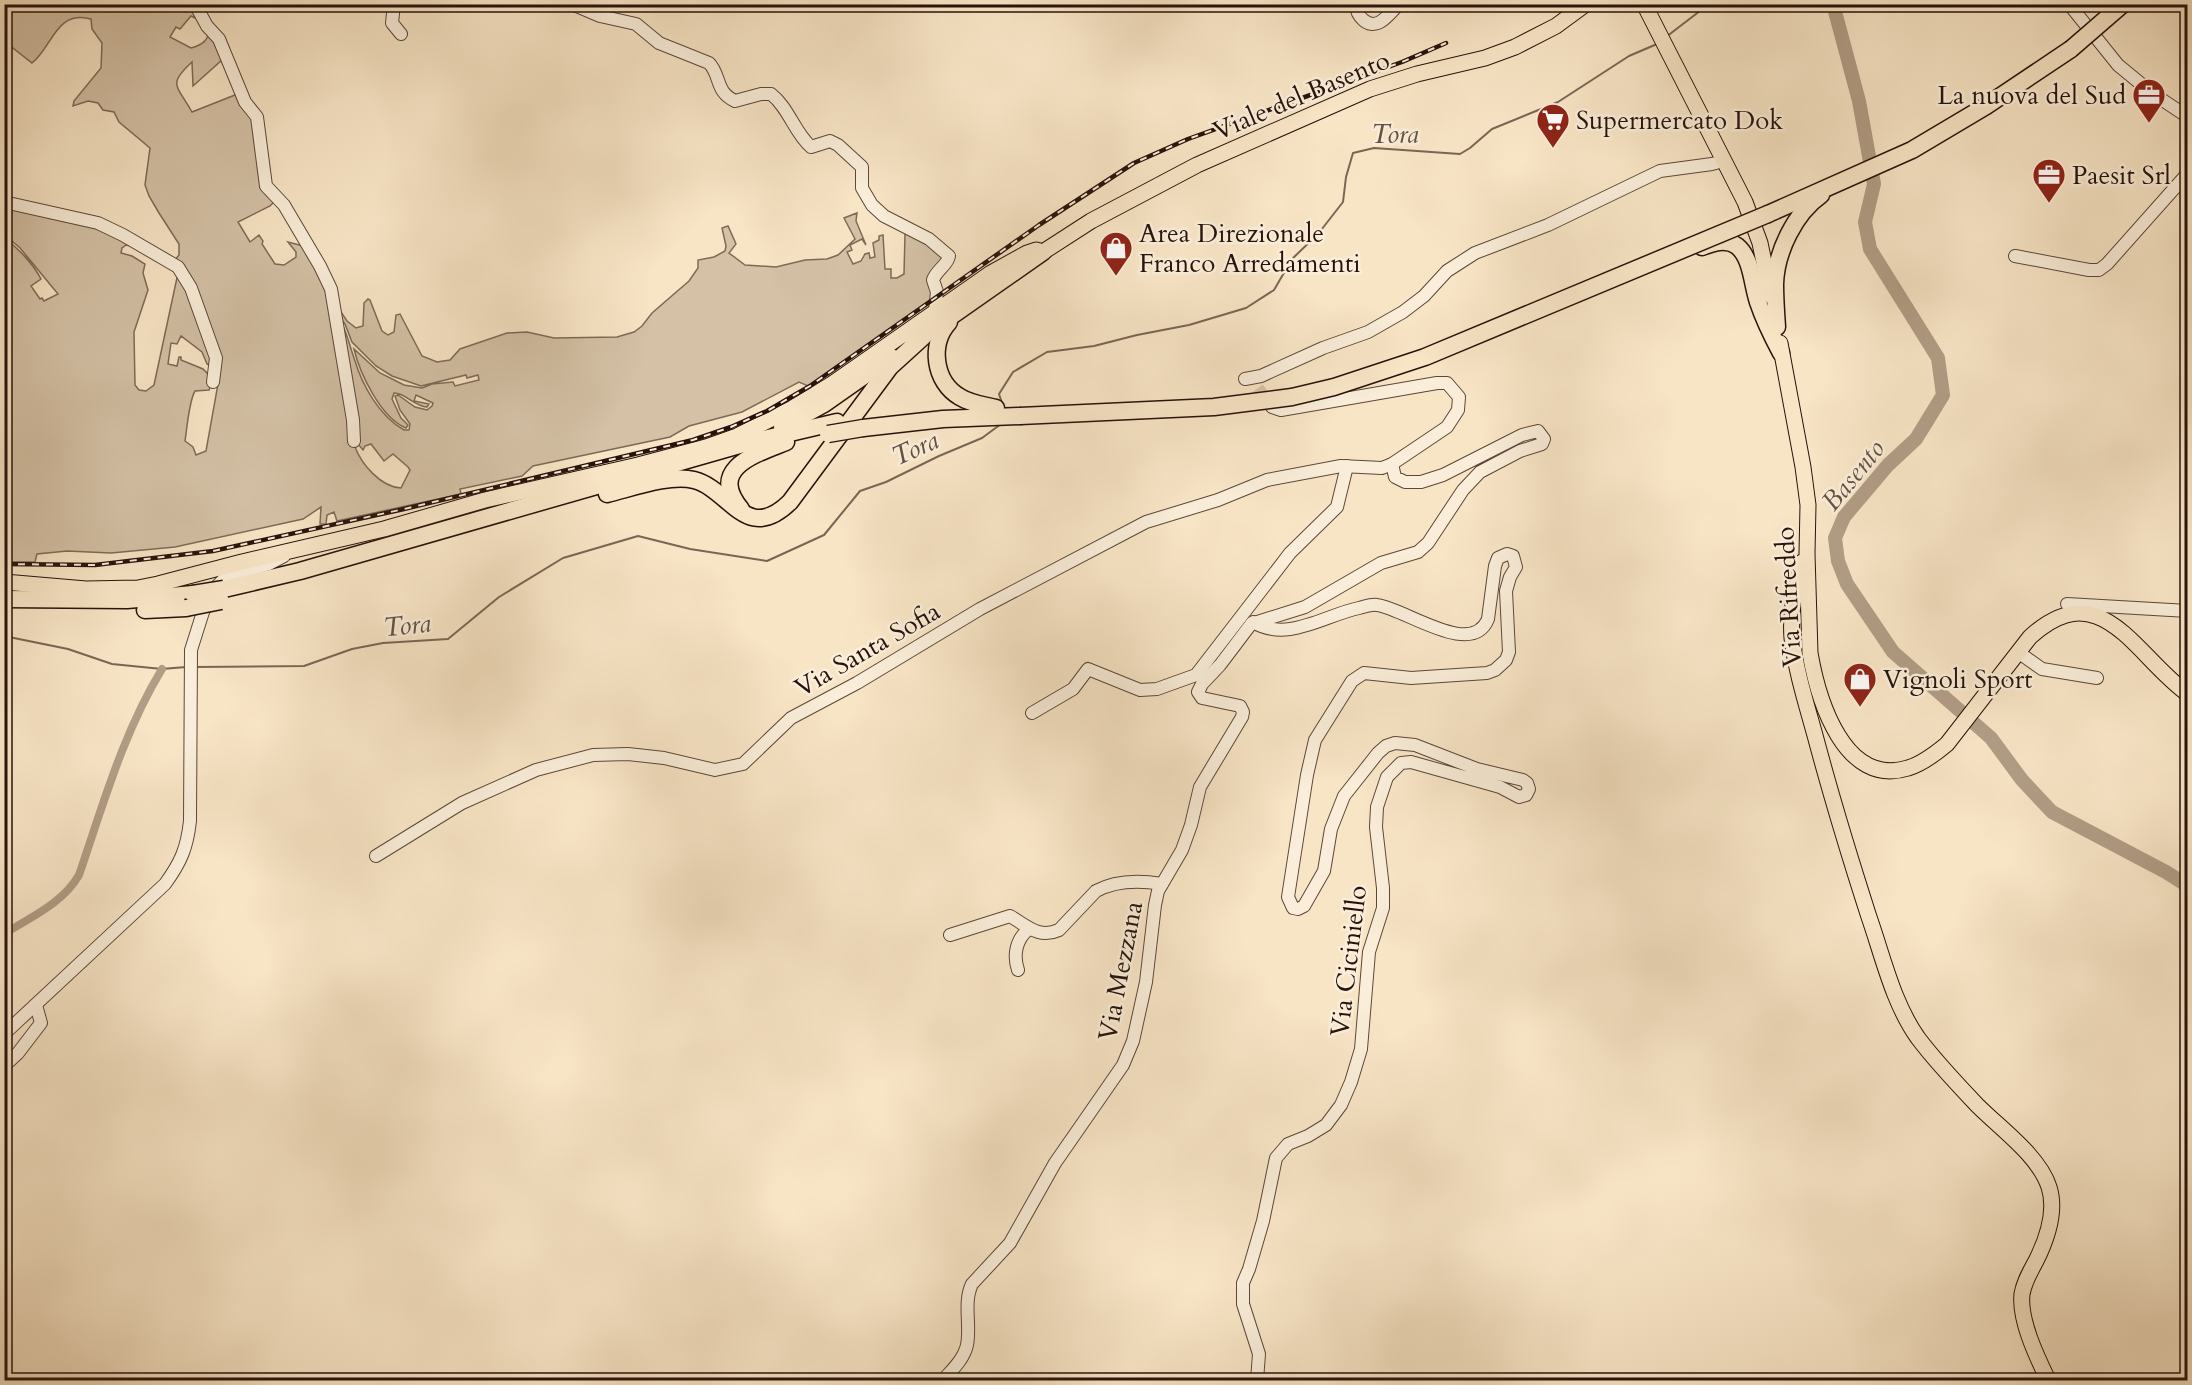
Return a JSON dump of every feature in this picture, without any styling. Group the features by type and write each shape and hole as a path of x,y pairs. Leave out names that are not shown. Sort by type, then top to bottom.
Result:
{"highway":[{"path":"2068,44 2106,4"},
{"path":"976,413 1214,407 1292,397 1368,377 1416,360 1591,288 1910,145 1986,106 2123,4"},
{"path":"1777,327 1776,276 1784,245 1794,225 1808,206 1836,178"},
{"path":"223,595 743,444 866,422 914,422 996,408 1215,398 1293,388 1334,378 1422,348 1767,208"},
{"path":"1591,288 1629,278 1717,242 1734,244 1748,262 1757,301 1781,353"},
{"path":"743,444 803,417 956,315 1043,252"},
{"path":"956,315 942,330 937,347 936,357 942,378 948,388 967,401 996,408"},
{"path":"585,499 669,479 683,478 703,483 746,514 763,518 772,516 790,502 890,367 922,337"},
{"path":"4,609 91,611 189,601 358,566 832,428"},
{"path":"746,514 731,493 732,476 736,468 741,461 786,442"},
{"path":"4,598 189,601"}],"main road":[{"name":"Viale del Basento","path":"4,582 86,589 138,588 384,529 485,500 638,465 706,447 737,436 791,409 832,384 936,307 1007,263 1033,251 1043,252 1091,221 1197,165 1370,89 1417,74 1485,58 1515,47 1556,26 1586,4"},
{"path":"1644,4 1745,202 1758,236 1777,327"},
{"name":"Via Rifreddo","path":"1777,327 1808,504 1810,653 1827,710 1840,740 1857,760 1871,768 1907,769 1947,744 2030,637 2048,623 2061,617 2089,613 2108,620 2187,694"},
{"path":"1807,554 1800,569 1793,607 1792,638 1797,665 1833,803 1895,994 1909,1025 1919,1039 1977,1104 2037,1165 2050,1190 2052,1203 2048,1232 2022,1296 2022,1309 2029,1334 2037,1359 2048,1380"}],"street":[{"path":"195,4 207,26 219,39 245,102 257,117 267,186 284,205 320,266 330,289 354,441"},
{"path":"394,4 392,23 400,34"},
{"path":"572,4 600,16 636,24 659,42 709,63 714,68 726,97 735,101 761,94 771,94 787,110 811,147 830,141 838,145 862,167 862,188 872,205 884,216 929,239 949,256 948,261 936,272 933,280 937,292 936,307"},
{"path":"1356,4 1356,12 1360,17 1376,24 1399,4"},
{"path":"2069,4 2118,65 2152,93 2187,117"},
{"path":"1251,382 1323,348 1368,332 1403,312 1424,296 1447,271 1475,254 1607,198 1652,174 1723,160"},
{"path":"2015,256 2099,270 2107,264 2187,172"},
{"path":"4,204 98,223 178,267 190,288 216,358 213,382"},
{"path":"1253,622 1305,608 1381,563 1418,552 1428,543 1463,490 1480,472 1520,451 1542,444 1544,439 1538,431 1522,435 1443,475 1421,482 1405,482 1395,477 1392,464 1447,428 1458,410 1459,397 1447,383 1281,410 1272,407"},
{"name":"Via Santa Sofia","path":"376,856 462,803 536,770 593,755 628,754 664,758 715,770 743,764 791,718 857,683 980,609 1146,522 1218,500 1267,480 1347,466 1382,468 1392,464"},
{"path":"1196,675 1290,553 1338,507 1347,466"},
{"path":"4,1034 165,884 183,858 190,821 191,650 203,612 217,586 226,577 270,564 291,550"},
{"name":"Via Ciciniello","path":"1253,622 1274,631 1297,628 1350,610 1376,604 1458,634 1476,633 1485,626 1488,619 1498,558 1507,554 1516,560 1516,567 1510,577 1505,600 1509,652 1501,665 1487,673 1412,678 1364,673 1352,681 1315,740 1307,775 1288,897 1293,908 1298,909 1304,906 1324,871 1331,829 1344,796 1386,746 1395,743 1415,745 1477,769 1523,780 1529,789 1526,795 1519,797 1500,787 1411,762 1401,763 1393,770 1382,787 1376,827 1383,908 1369,952 1361,1049 1341,1105 1326,1125 1288,1144 1276,1158 1263,1221 1250,1269 1243,1283 1243,1304 1259,1354 1257,1380"},
{"path":"2067,604 2187,611"},
{"name":"Via Mezzana","path":"943,1380 967,1347 969,1293 972,1284 1010,1243 1055,1162 1115,1078 1129,1052 1146,982 1156,898 1182,850 1200,787 1219,759 1243,712 1240,706 1211,701 1199,695 1199,689 1253,622"},
{"path":"2018,652 2042,669 2097,678"},
{"path":"1032,712 1073,689 1088,669 1140,690 1157,689 1220,665"},
{"path":"950,935 1010,916 1029,929 1046,934 1059,930 1096,891 1111,884 1137,881 1162,884"},
{"path":"1018,970 1017,946 1019,939 1029,929"},
{"path":"4,1066 18,1053 41,1023 36,1005"}],"shaded area":[{"path":"5,5 193,5 206,23 191,16 180,29 176,27 170,37 191,48 204,42 210,29 223,59 193,86 192,62 179,76 177,86 192,112 240,93 253,114 260,138 265,181 276,200 270,206 238,222 250,242 259,235 275,264 284,265 296,257 296,252 288,242 307,247 320,275 334,320 353,442 362,461 373,474 394,487 401,488 410,470 393,454 384,461 371,444 365,446 363,450 358,444 336,316 345,330 357,368 367,389 387,417 404,430 409,430 410,424 400,410 395,396 398,395 415,407 427,410 433,403 416,395 414,401 429,404 427,407 422,406 394,393 392,399 401,418 408,425 406,428 397,423 380,405 366,382 354,349 380,373 404,385 422,388 432,384 453,382 455,386 479,380 478,375 467,378 466,375 421,386 392,376 376,366 352,342 345,324 335,312 333,300 347,321 356,328 363,326 364,303 370,300 382,331 388,335 394,332 396,315 400,314 422,356 437,362 450,360 460,349 507,333 527,332 554,338 617,337 634,332 689,281 698,268 698,260 714,257 725,251 722,228 728,226 736,244 729,253 745,265 776,267 805,260 827,259 838,255 855,239 844,218 857,213 856,221 866,245 862,239 850,245 852,250 847,252 853,264 861,261 865,254 869,253 870,258 875,257 873,243 883,235 885,269 891,269 891,278 904,274 905,234 908,231 926,240 948,256 931,277 935,297 808,386 799,382 742,412 689,426 670,437 533,466 522,476 460,489 461,494 337,521 334,512 327,515 326,524 320,524 321,507 303,519 175,547 111,553 67,551 37,554 35,562 5,562 5,238 34,267 41,279 31,286 40,299 44,301 58,294 20,248 5,235 4,203 28,206 96,224 123,237 125,242 131,246 126,245 122,248 121,253 132,256 145,264 143,273 148,290 134,332 135,385 139,390 146,391 154,385 178,273 181,271 204,318 217,369 207,364 202,352 181,336 177,344 171,343 168,364 177,366 179,357 181,357 181,360 203,369 213,379 209,390 195,391 191,401 185,441 193,447 196,455 206,451 220,363 200,300 184,269 175,260 179,255 179,244 149,196 145,185 150,148 119,122 114,112 103,110 98,103 88,101 73,106 74,101 101,68 102,43 92,29 91,19 79,17 62,25 32,63 4,41"}],"waterway":[{"name":"Tora","path":"1666,37 1709,4"},
{"name":"Basento","path":"1833,4 1859,101 1874,184 1865,222 1870,249 1938,358 1943,395 1916,439 1888,465 1844,517 1835,538 1838,561 1847,584 1893,652 1991,738 2022,780 2052,812 2188,886"},
{"name":"Tora","path":"1002,403 999,394 1013,372 1047,352 1094,346 1189,325 1246,308 1274,290 1292,259 1318,234 1343,202 1346,177 1353,153 1374,148 1460,154 1492,129 1558,102 1629,56 1657,44"},
{"name":"Tora","path":"195,667 304,666 352,649 383,643 448,639 499,597 563,558 638,536 690,549 767,561 824,535 860,491 886,482 982,438 1001,424"},
{"name":"Tora","path":"4,636 68,649 112,664 162,669 186,667"},
{"path":"4,934 64,894 79,875 125,744 148,693 162,669"}],"tunnel":[{"path":"1258,388 1271,406"}],"railway":[{"path":"4,564 95,565 213,551 404,509 693,440 731,427 767,411 810,386 1039,225 1134,163 1188,139 1402,62 1446,43"}],"place":[{"name":"La nuova del Sud","path":"2149,124"},
{"name":"Supermercato Dok","path":"1553,149"},
{"name":"Paesit Srl","path":"2049,204"},
{"name":"Area Direzionale Franco Arredamenti","path":"1116,277"},
{"name":"Vignoli Sport","path":"1860,708"}]}
